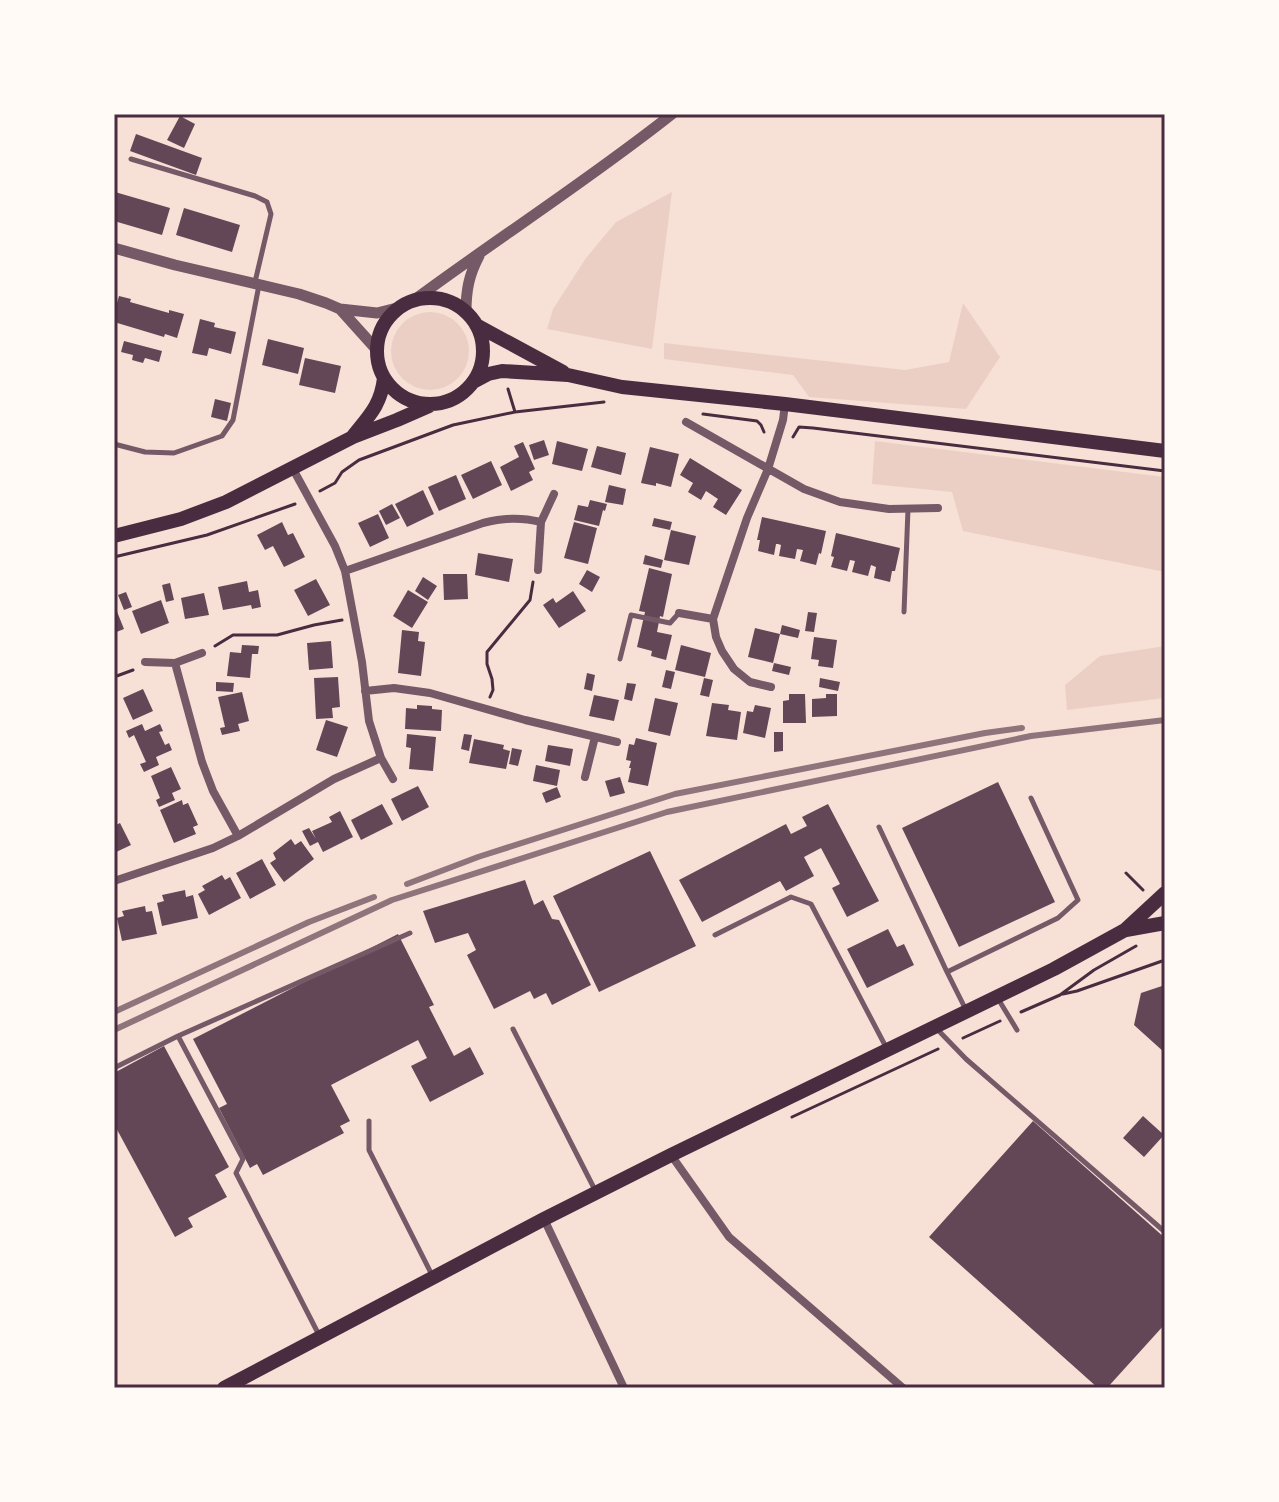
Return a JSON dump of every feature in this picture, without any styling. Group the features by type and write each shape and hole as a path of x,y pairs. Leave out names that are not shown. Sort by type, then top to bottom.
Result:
{"main road":[{"path":"429,406 398,394 384,378 377,360 376,349 382,327 397,308 417,298 430,296 455,304 471,318 568,375"},
{"path":"114,536 201,511 251,490 353,437 429,406 448,402 465,390 479,372 483,343 471,318"},
{"path":"473,382 502,371 568,375 622,387 1165,451"},
{"path":"353,437 378,403 384,378"},
{"path":"224,1388 544,1219 1054,969 1125,930 1165,893"},
{"path":"1125,930 1165,923"}],"street":[{"path":"417,298 672,114"},
{"path":"114,248 299,294 340,309 377,313 397,308"},
{"path":"471,318 466,289 470,272 482,251"},
{"path":"340,309 376,349"},
{"path":"771,687 750,682 734,669 716,637 713,619 747,518 768,469 785,404"},
{"path":"686,422 804,489 840,502 889,509 938,508"},
{"path":"293,469 335,546 345,571 362,662 369,721 381,758 393,779"},
{"path":"538,570 541,522 554,494"},
{"path":"345,571 483,523 505,518 541,522"},
{"path":"679,613 713,619"},
{"path":"145,662 175,663 202,653"},
{"path":"175,663 202,762 213,791 238,836"},
{"path":"365,691 394,688 418,691 617,742"},
{"path":"585,777 595,737"},
{"path":"114,881 213,848 334,779 381,758"},
{"path":"671,1155 729,1237 903,1388"},
{"path":"544,1219 624,1388"}],"lane":[{"path":"114,444 145,452 174,453 222,436 233,420 271,214 267,202 255,196 131,159"},
{"path":"904,612 908,509"},
{"path":"620,659 631,615 670,623 679,613"},
{"path":"947,972 1058,918 1078,900 1031,798"},
{"path":"879,827 966,1011"},
{"path":"715,935 791,897 811,904 888,1050"},
{"path":"114,1068 178,1036 410,933"},
{"path":"997,996 1017,1030"},
{"path":"935,1026 966,1059 1165,1232"},
{"path":"513,1029 597,1193"},
{"path":"178,1036 243,1159 236,1173 321,1338"},
{"path":"369,1121 369,1150 434,1278"}],"path":[{"path":"502,371 515,412"},
{"path":"114,557 207,535 282,510 335,483 342,472 359,460 453,425 515,412 605,402"},
{"path":"697,413 757,421 764,432 792,440 799,427 813,428 1165,471"},
{"path":"485,707 493,690 487,652 530,600 538,570"},
{"path":"202,653 233,635 277,635 354,617"},
{"path":"114,677 130,672 145,662"},
{"path":"1060,995 1094,970 1141,944"},
{"path":"782,1121 1060,995 1165,960"}],"shaded area":[{"path":"672,192 652,349 547,329 553,309 586,258 616,222"},
{"path":"963,303 1000,357 966,409 809,397 793,375 664,359 664,343 905,370 949,362"},
{"path":"430,312 445,315 458,323 466,336 469,351 466,366 458,379 445,387 430,390 415,387 402,379 394,366 391,351 394,336 402,323 415,315"},
{"path":"875,441 1165,477 1165,572 963,531 952,492 872,484"},
{"path":"1165,646 1165,698 1067,710 1065,685 1100,656"}],"building":[{"path":"180,116 195,124 184,148 167,140"},
{"path":"136,134 202,158 196,175 130,151"},
{"path":"115,192 170,208 162,235 114,221"},
{"path":"184,208 240,225 232,252 176,235"},
{"path":"119,296 169,313 169,310 184,314 177,338 114,322"},
{"path":"200,319 215,323 214,327 236,332 231,354 209,348 207,356 192,353"},
{"path":"268,339 304,348 298,374 262,365"},
{"path":"124,341 162,351 159,362 145,358 143,363 132,360 133,355 121,352"},
{"path":"305,358 341,366 335,393 299,385"},
{"path":"215,399 231,403 227,421 211,417"},
{"path":"544,440 549,455 534,460 529,445"},
{"path":"557,441 588,449 582,471 552,464"},
{"path":"523,442 535,469 529,472 533,480 511,491 500,467 519,457 514,446"},
{"path":"597,446 626,453 621,475 591,467"},
{"path":"650,447 679,454 671,487 641,483"},
{"path":"690,458 742,490 726,515 713,507 718,499 706,491 701,500 688,492 693,483 680,475"},
{"path":"491,461 502,485 473,499 461,475"},
{"path":"456,475 466,499 439,511 428,487"},
{"path":"609,485 626,489 623,505 605,502"},
{"path":"423,490 434,514 407,527 395,504"},
{"path":"590,500 607,504 599,526 574,520 578,505 588,507"},
{"path":"392,504 400,518 386,525 379,511"},
{"path":"378,514 389,538 370,547 358,523"},
{"path":"762,517 826,531 816,565 800,561 803,550 797,549 795,559 779,556 781,545 778,544 774,555 758,551"},
{"path":"654,518 672,522 670,530 652,526"},
{"path":"282,522 288,535 293,533 305,557 284,567 273,546 265,550 257,535"},
{"path":"574,522 597,528 588,564 564,558"},
{"path":"671,530 696,536 689,565 664,560"},
{"path":"836,533 900,548 890,582 874,578 876,567 871,565 868,576 852,572 855,561 850,560 847,571 831,567"},
{"path":"478,553 513,559 509,582 475,575"},
{"path":"645,555 663,560 661,568 643,564"},
{"path":"649,568 672,574 657,632 672,635 666,660 651,656 652,651 637,647 645,612 639,611"},
{"path":"587,570 600,577 592,592 579,584"},
{"path":"443,574 467,574 468,599 444,600"},
{"path":"423,577 437,586 428,600 415,591"},
{"path":"316,579 330,605 308,616 294,590"},
{"path":"247,581 249,592 258,590 261,607 252,609 251,605 223,610 218,587"},
{"path":"170,583 174,600 166,602 162,585"},
{"path":"408,590 428,602 412,628 393,616"},
{"path":"573,591 586,611 559,628 543,605 553,598 556,603"},
{"path":"126,592 132,607 124,610 118,595"},
{"path":"204,593 209,615 185,619 181,598"},
{"path":"161,600 169,623 141,634 132,611"},
{"path":"114,604 124,629 114,633"},
{"path":"808,612 817,613 814,632 805,631"},
{"path":"782,625 800,630 798,638 780,634"},
{"path":"755,628 780,634 773,663 748,657"},
{"path":"402,630 419,632 418,641 425,642 421,676 398,673"},
{"path":"814,637 837,640 833,668 818,666 819,660 811,659"},
{"path":"331,641 333,668 309,670 307,643"},
{"path":"242,645 259,646 258,654 252,654 250,678 227,676 230,652 241,653"},
{"path":"681,645 711,653 705,677 675,670"},
{"path":"774,663 791,667 789,675 772,671"},
{"path":"666,670 675,672 671,689 662,687"},
{"path":"587,673 595,675 592,691 584,689"},
{"path":"338,677 340,707 332,708 333,718 316,719 314,678"},
{"path":"704,678 713,680 709,697 700,695"},
{"path":"820,678 840,682 838,691 819,687"},
{"path":"216,682 234,683 233,692 216,691"},
{"path":"627,683 636,684 632,701 624,699"},
{"path":"143,689 153,711 133,720 123,698"},
{"path":"242,692 249,721 238,724 240,731 222,735 220,728 225,727 218,697"},
{"path":"789,694 805,694 806,723 783,723 783,701 789,700"},
{"path":"826,694 837,694 837,716 812,717 812,699 826,698"},
{"path":"594,695 619,700 614,721 589,716"},
{"path":"655,698 678,703 670,736 648,731"},
{"path":"712,703 729,705 728,710 741,712 737,740 706,736"},
{"path":"417,705 442,710 441,731 405,729 406,708 417,709"},
{"path":"755,705 771,708 765,738 743,733 747,711 753,712"},
{"path":"326,720 348,727 337,757 316,750"},
{"path":"142,724 145,731 160,724 163,731 159,732 165,745 169,743 172,750 156,757 159,765 144,772 140,764 146,762 134,735 129,738 126,731"},
{"path":"774,732 783,732 783,751 774,752"},
{"path":"407,734 436,737 433,771 409,769 411,748 406,747"},
{"path":"464,734 472,735 469,751 461,749"},
{"path":"636,738 657,743 648,786 628,782 631,761 626,760 629,744 634,745"},
{"path":"474,739 504,745 503,749 510,751 506,769 469,763"},
{"path":"548,745 573,749 570,766 545,761"},
{"path":"512,748 522,750 518,766 509,764"},
{"path":"536,765 560,770 557,786 533,781"},
{"path":"171,767 181,789 172,793 175,800 159,807 156,800 160,798 151,776"},
{"path":"620,777 625,793 610,797 605,781"},
{"path":"998,782 1055,902 959,947 902,828"},
{"path":"418,786 429,807 402,821 391,799"},
{"path":"557,787 561,797 546,803 542,793"},
{"path":"182,800 183,805 188,803 198,825 193,827 196,834 174,843 160,810"},
{"path":"382,804 393,824 361,840 351,820"},
{"path":"828,804 879,901 847,917 832,888 840,884 821,848 804,857 814,876 786,891 780,881 702,922 679,880 786,824 791,834 807,826 802,817"},
{"path":"340,811 353,837 323,852 318,842 310,846 302,831 309,828 316,839 312,831 332,822 329,817"},
{"path":"120,823 131,845 114,853 114,826"},
{"path":"291,839 295,845 301,841 314,859 284,882 270,863 276,859 273,853"},
{"path":"650,851 696,946 599,992 553,896"},
{"path":"262,859 276,885 250,899 236,873"},
{"path":"222,875 225,880 230,877 241,898 209,915 198,894 205,890 202,886"},
{"path":"525,880 534,905 543,900 552,919 559,920 591,985 552,1005 546,993 534,999 530,991 494,1009 467,955 476,950 468,933 435,943 423,911"},
{"path":"185,890 186,897 193,895 198,918 162,926 157,903 164,901 162,895"},
{"path":"145,906 146,912 152,911 157,934 122,941 117,918 124,916 122,911"},
{"path":"888,929 897,947 904,944 914,965 867,988 847,949"},
{"path":"398,934 434,1005 429,1007 454,1056 470,1047 484,1074 430,1102 411,1066 427,1058 418,1040 331,1085 350,1121 340,1126 344,1133 263,1175 257,1164 250,1168 219,1108 227,1104 193,1039"},
{"path":"1165,985 1165,1053 1134,1025 1141,993"},
{"path":"164,1046 229,1167 215,1175 227,1197 188,1218 193,1227 175,1237 114,1124 114,1073"},
{"path":"1143,1116 1164,1135 1144,1157 1123,1138"},
{"path":"1033,1121 1165,1238 1165,1324 1107,1388 1098,1388 929,1237"}],"railway":[{"path":"114,1030 392,900 667,812 1031,736 1165,720"},
{"path":"407,884 478,857 675,794 1022,728"},
{"path":"114,1012 309,922 374,897"}]}
